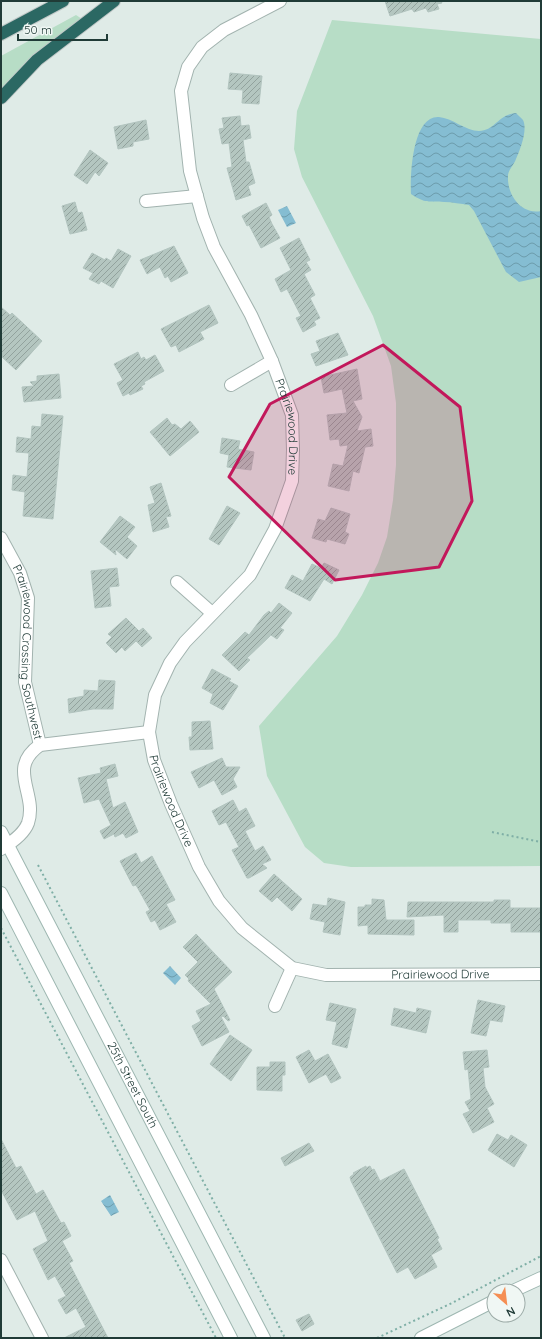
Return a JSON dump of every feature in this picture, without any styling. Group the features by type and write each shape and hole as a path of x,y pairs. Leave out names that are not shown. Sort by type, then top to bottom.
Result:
{"highway":[{"path":"1,34 63,1"},
{"path":"1,98 38,60 114,1"}],"street":[{"name":"Prairiewood Drive","path":"280,1 224,30 202,47 188,67 181,91 190,171 203,218 214,247 251,315 272,361 292,415 292,482 275,529 250,575 185,642 170,663 155,695 149,732 154,760 171,804 199,867 219,901 242,928 292,968 326,975 541,974"},
{"path":"146,201 197,196"},
{"name":"Prairiewood Drive","path":"231,385 272,361"},
{"name":"Prairiewood Crossing Southwest","path":"1,538 20,573 28,598 25,682 40,745"},
{"path":"177,582 212,613"},
{"path":"4,847 21,833 28,823 30,809 24,764 31,752 40,745 149,732"},
{"name":"25th Street South","path":"1,832 4,847 264,1338"},
{"path":"1,893 231,1338"},
{"path":"275,1006 292,968"},
{"path":"1,1260 42,1338"},
{"path":"526,1286 540,1280"},
{"path":"421,1338 486,1305"}],"path":[{"path":"492,832 541,842"},
{"path":"38,865 285,1338"},
{"path":"1,928 216,1338"},
{"path":"377,1338 452,1303 541,1256"}],"highlighted area":[{"path":"383,345 460,407 472,501 439,567 335,580 229,477 270,404"}],"green space":[{"path":"76,15 82,19 1,92 1,56"},
{"path":"332,20 541,39 541,866 351,867 324,863 305,847 267,776 259,726 337,636 362,595 378,563 387,537 393,500 396,465 396,403 391,366 373,316 302,177 294,149 297,111"}],"water":[{"path":"516,113 523,120 525,129 519,151 508,174 508,183 513,196 522,207 527,210 541,211 541,277 519,282 506,272 474,211 469,205 450,202 424,201 411,194 411,174 414,148 423,126 430,119 439,117 444,118 469,129 479,131 489,128 510,114"},
{"path":"287,206 296,223 287,227 278,210"},
{"path":"170,966 181,978 175,985 163,973"},
{"path":"110,1195 119,1212 111,1216 101,1201"}],"building":[{"path":"385,1 441,1 442,3 437,4 439,9 428,12 426,8 414,12 412,9 390,16"},
{"path":"230,73 262,76 259,104 242,103 243,90 228,89"},
{"path":"240,116 241,126 249,125 251,138 243,140 246,162 249,162 255,183 248,186 251,195 236,200 227,168 232,167 229,143 222,144 219,129 224,128 222,118"},
{"path":"146,120 149,139 133,142 133,146 118,149 114,127"},
{"path":"90,150 108,163 99,176 95,172 87,184 74,175"},
{"path":"75,202 78,213 82,212 87,230 70,234 62,206"},
{"path":"266,203 272,215 269,217 280,238 261,248 249,225 247,226 242,216"},
{"path":"299,238 310,260 306,262 311,270 304,274 315,295 310,298 320,318 314,321 316,325 303,332 296,318 301,316 287,289 281,292 275,279 291,270 280,248"},
{"path":"174,246 188,273 171,282 168,276 165,278 160,267 147,274 140,260"},
{"path":"118,249 131,256 113,288 101,281 99,284 89,279 93,273 83,268 92,253 105,260 106,258 111,261"},
{"path":"209,305 218,323 200,332 204,339 179,352 176,345 171,347 161,329"},
{"path":"1,307 10,315 12,313 42,341 16,370 1,356"},
{"path":"338,333 348,355 316,366 311,354 320,351 316,341"},
{"path":"138,352 141,359 144,357 146,360 155,355 164,371 144,382 145,384 141,386 143,389 130,395 129,393 123,396 117,383 123,380 114,364"},
{"path":"357,369 362,399 353,401 362,417 357,431 371,429 373,446 365,447 359,473 353,471 349,491 328,486 333,464 343,466 348,445 340,446 339,439 330,440 327,415 347,413 342,389 324,393 321,377"},
{"path":"59,374 61,398 24,402 22,387 34,386 30,382 37,381 37,376"},
{"path":"42,414 63,416 53,519 23,516 25,492 12,490 13,475 27,477 29,453 16,452 17,437 31,439 32,426 41,427"},
{"path":"167,418 172,425 175,424 181,429 190,421 199,432 170,456 150,432"},
{"path":"222,438 240,441 238,449 254,452 251,470 227,467 229,455 220,453"},
{"path":"161,483 171,516 166,517 169,527 153,532 148,505 155,503 150,487"},
{"path":"227,506 240,513 219,545 209,539"},
{"path":"331,508 350,514 345,532 349,534 345,544 327,539 326,542 312,538 318,519 325,521"},
{"path":"120,516 135,527 127,537 137,546 127,559 115,549 116,555 100,542"},
{"path":"324,563 339,570 332,584 324,579 310,601 285,588 292,575 303,581 312,564 321,568"},
{"path":"117,568 119,586 109,587 111,606 95,608 91,571"},
{"path":"279,603 292,613 280,628 284,630 277,639 271,635 247,658 250,660 239,671 222,655 245,632 249,635 264,615 269,611 271,613"},
{"path":"126,618 139,631 143,628 152,638 142,647 136,641 125,651 122,647 116,653 106,643 112,637 108,634"},
{"path":"212,669 231,679 229,681 238,686 223,710 210,703 213,694 202,688"},
{"path":"99,680 115,681 113,709 93,709 69,713 68,699 84,696 84,690 98,691"},
{"path":"210,721 213,749 190,750 189,737 192,737 192,722"},
{"path":"222,758 226,767 240,767 233,779 237,787 222,795 214,780 199,788 191,772"},
{"path":"115,764 118,776 106,779 113,808 125,802 138,832 126,838 123,833 115,837 114,834 104,839 100,831 111,825 99,799 84,803 78,778 101,773 100,768"},
{"path":"233,800 239,812 246,808 255,826 245,831 255,851 263,846 271,860 262,864 267,868 249,878 247,878 232,850 239,847 226,822 219,825 212,811"},
{"path":"136,853 141,863 152,856 175,900 166,904 176,922 160,930 155,920 151,922 146,912 150,910 136,885 133,886 120,861"},
{"path":"274,874 302,899 292,911 277,897 272,902 259,891"},
{"path":"328,898 345,902 340,935 323,932 325,922 310,919 313,904 327,906"},
{"path":"372,899 384,900 386,920 414,920 414,935 368,934 368,925 358,926 358,907 372,905"},
{"path":"494,900 510,900 510,908 541,908 541,932 511,932 511,923 491,923 491,920 458,920 458,932 444,932 444,915 407,917 408,902 494,902"},
{"path":"196,934 232,972 214,989 230,1020 228,1021 223,1016 221,1017 229,1032 202,1046 192,1026 201,1021 196,1011 211,1004 188,981 189,979 185,975 198,962 183,947"},
{"path":"478,1000 505,1006 502,1022 490,1020 486,1036 471,1033"},
{"path":"330,1003 356,1009 347,1048 332,1044 337,1022 326,1020"},
{"path":"394,1008 416,1013 417,1008 431,1011 426,1033 391,1025"},
{"path":"230,1035 252,1050 231,1081 210,1064"},
{"path":"309,1050 315,1061 328,1054 341,1078 331,1083 326,1074 309,1083 296,1057"},
{"path":"487,1050 489,1067 483,1068 485,1087 494,1104 487,1108 494,1122 473,1133 463,1114 470,1111 465,1102 471,1099 468,1069 465,1070 463,1052"},
{"path":"270,1062 285,1062 285,1075 282,1075 282,1091 257,1090 257,1067 270,1067"},
{"path":"497,1134 508,1140 511,1135 527,1145 514,1167 488,1150"},
{"path":"1,1139 16,1168 21,1166 36,1194 43,1190 61,1223 64,1222 71,1236 62,1241 73,1261 69,1263 108,1338 64,1338 86,1327 76,1308 66,1314 58,1300 66,1296 55,1276 48,1280 33,1249 48,1241 35,1211 17,1220 1,1190"},
{"path":"309,1143 314,1151 285,1166 281,1158"},
{"path":"366,1166 366,1168 370,1166 372,1170 374,1169 380,1181 404,1169 439,1238 437,1239 442,1249 431,1255 437,1267 415,1279 408,1267 397,1273 351,1181 350,1177 354,1174 353,1173"},
{"path":"309,1314 314,1324 302,1331 296,1320"}]}
